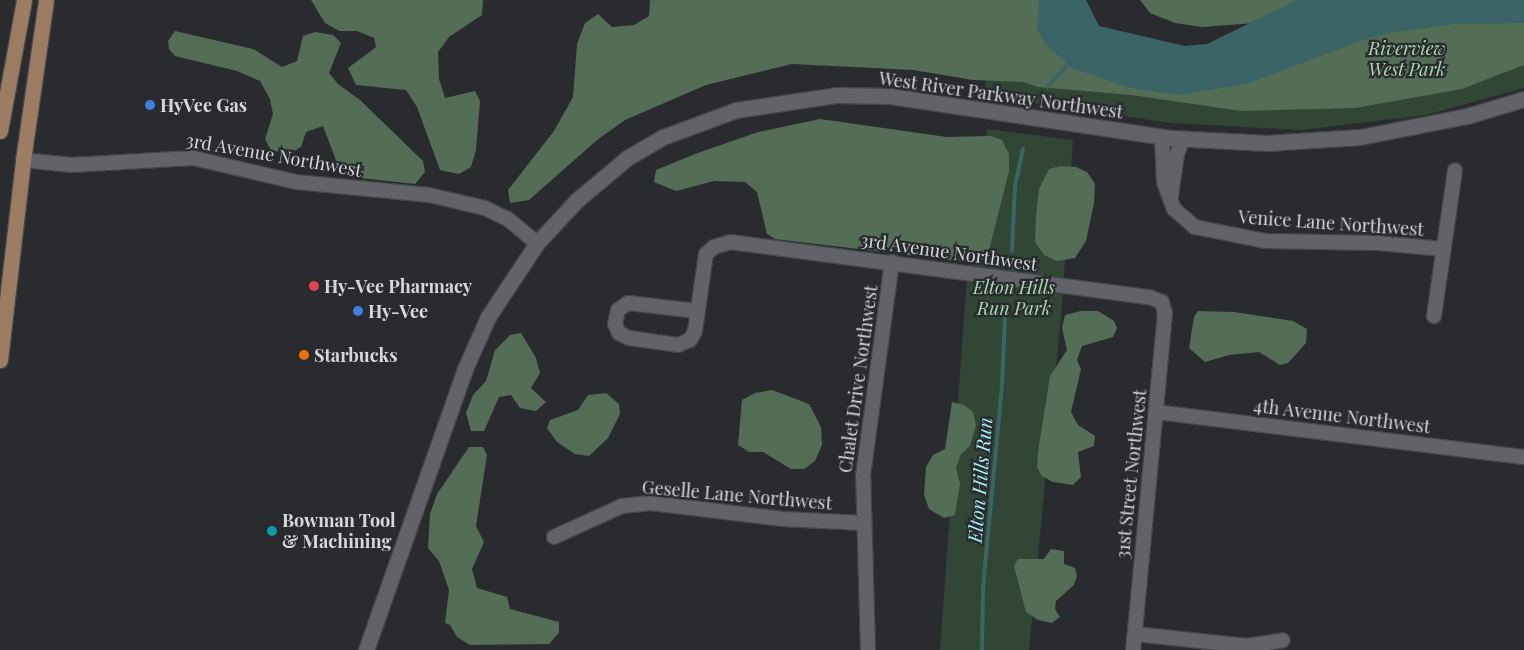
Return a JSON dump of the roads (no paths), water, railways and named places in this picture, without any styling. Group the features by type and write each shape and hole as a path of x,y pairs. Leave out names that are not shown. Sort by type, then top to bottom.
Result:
{"main road":[{"path":"0,131 24,0"},
{"path":"0,353 23,160 46,0"},
{"name":"West River Parkway Northwest","path":"366,650 474,346 488,316 538,243 586,191 638,151 710,118 766,104 836,95 890,96 1162,137 1267,144 1360,137 1467,116 1524,99"}],"street":[{"name":"Venice Lane Northwest","path":"1162,137 1164,182 1170,199 1174,209 1195,227 1226,235 1265,241 1378,243 1443,249"},
{"path":"1170,199 1177,154 1183,139"},
{"name":"3rd Avenue Northwest","path":"23,160 72,165 194,158 296,182 429,195 485,208 508,219 538,243"},
{"path":"1434,316 1455,171"},
{"name":"3rd Avenue Northwest","path":"697,311 706,254 714,247 730,242 1149,297 1162,302"},
{"name":"Chalet Drive Northwest","path":"868,650 863,523 864,450 892,262"},
{"path":"628,302 697,311 692,337 682,344 629,338 619,333 615,324 618,310 628,302"},
{"name":"31st Street Northwest","path":"1133,650 1165,313 1162,302"},
{"name":"4th Avenue Northwest","path":"1156,412 1524,457"},
{"name":"Geselle Lane Northwest","path":"554,537 622,506 652,503 784,519 863,523"},
{"path":"1135,634 1247,646 1284,640"}],"water":[{"path":"1039,0 1086,0 1099,26 1185,46 1207,44 1297,0 1524,0 1524,23 1455,24 1395,32 1369,38 1249,83 1181,95 1130,88 1072,68 1044,43 1037,29"}],"waterway":[{"name":"Elton Hills Run","path":"1047,87 1071,61"},
{"name":"Elton Hills Run","path":"1012,251 1015,186 1023,149"},
{"name":"Elton Hills Run","path":"982,650 983,587 1002,386 1005,313"}],"place":[{"name":"HyVee Gas","path":"150,105"},
{"name":"Hy-Vee Pharmacy","path":"314,286"},
{"name":"Hy-Vee","path":"358,311"},
{"name":"Starbucks","path":"304,355"},
{"name":"Bowman Tool & Machining","path":"272,531"}],"park label":[{"name":"Riverview West Park","path":"1407,59"},
{"name":"Elton Hills Run Park","path":"1014,298"}]}
